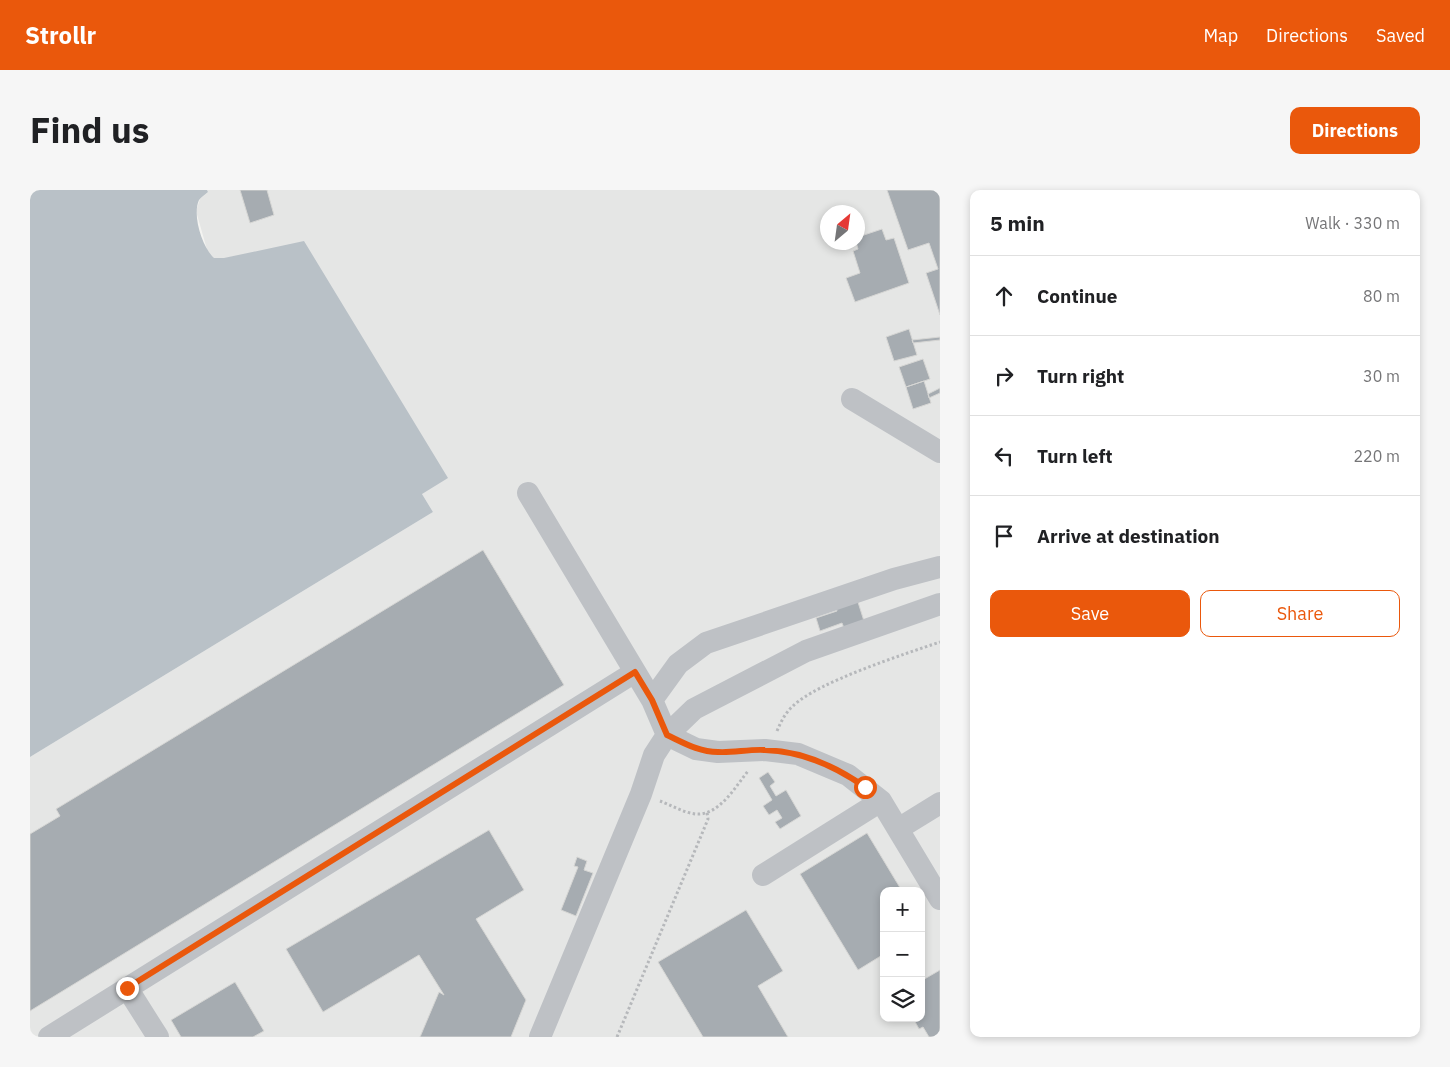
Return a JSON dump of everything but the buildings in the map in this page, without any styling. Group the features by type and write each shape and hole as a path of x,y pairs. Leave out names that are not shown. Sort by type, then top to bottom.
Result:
{"lane":[{"path":"852,399 940,452"},
{"path":"528,493 652,700 667,735 696,749 718,752 765,750 798,754 848,775 881,801 940,899"},
{"path":"652,700 678,664 706,643 894,579 940,568"},
{"path":"540,1037 640,794 654,755 667,735 694,709 806,651 940,604"},
{"path":"49,1037 635,672"},
{"path":"763,874 881,801"},
{"path":"898,829 940,803"},
{"path":"127,988 158,1037"}],"path":[{"path":"617,1037 708,819 707,812"}],"shaded area":[{"path":"30,190 207,190 208,192 199,200 197,214 202,239 214,258 224,258 304,241 448,478 422,494 433,512 30,757"},
{"path":"207,190 940,190 940,1037 30,1037 30,757 433,512 422,494 224,258 213,258 208,253 196,211 200,199 208,192"}],"route":[{"path":"127,988 635,672 652,700 667,735 696,749 718,752 765,750 798,754 827,764 865,787"}]}
